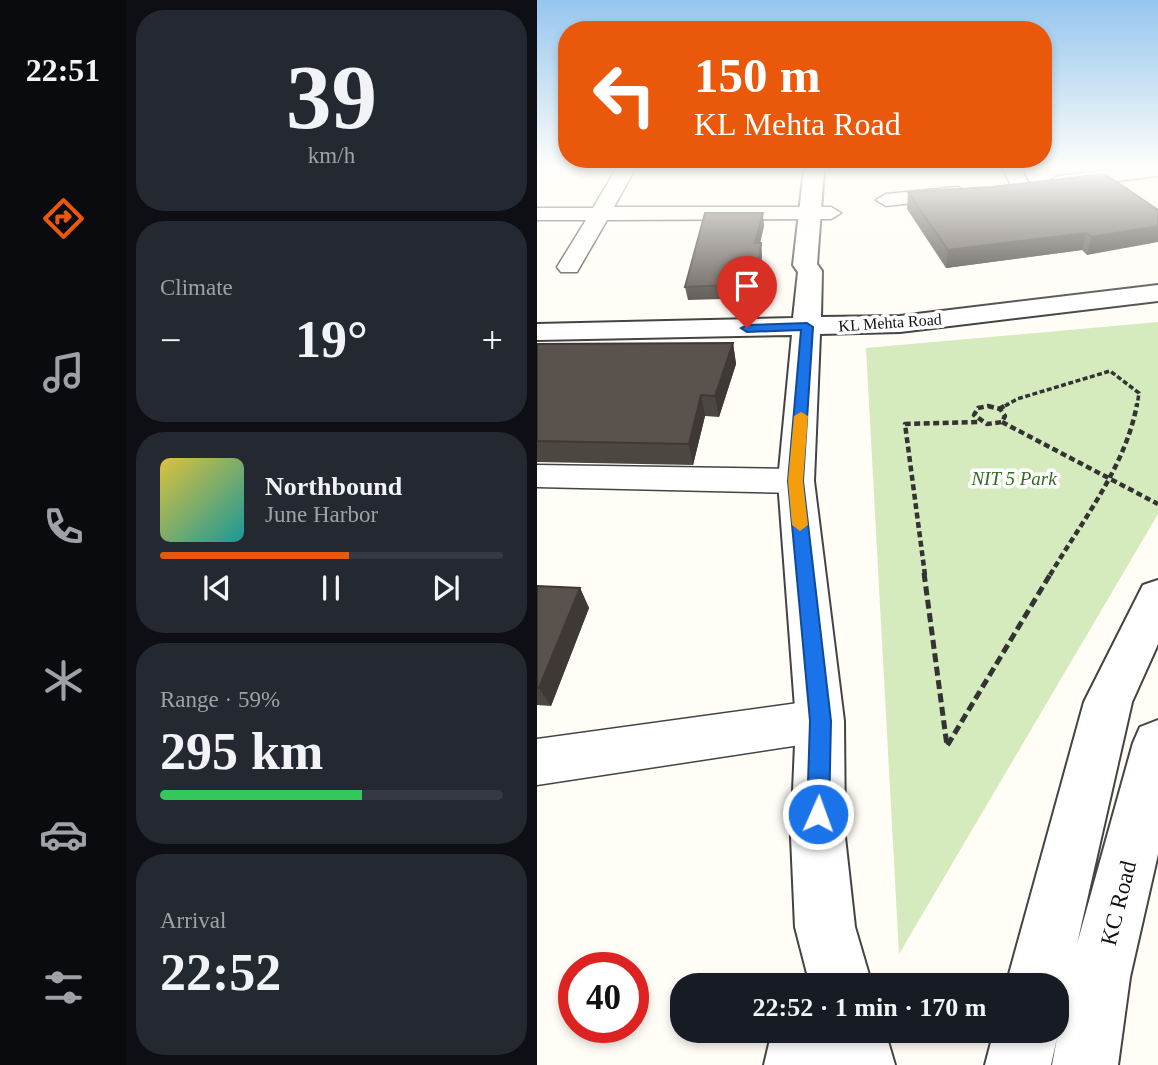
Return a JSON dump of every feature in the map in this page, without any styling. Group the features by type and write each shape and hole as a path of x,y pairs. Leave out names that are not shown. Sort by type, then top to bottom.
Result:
{"street":[{"path":"569,267 598,219"},
{"path":"820,219 824,266 809,303 796,481 821,721 818,836 825,927 838,973"},
{"name":"KL Mehta Road","path":"537,318 599,320 809,303 893,307 1158,280"},
{"name":"KL Mehta Road","path":"537,332 809,303 900,324 1158,293"},
{"path":"537,477 796,481"},
{"path":"1040,973 1108,702 1158,597"},
{"path":"537,762 821,721"},
{"name":"KC Road","path":"1085,1065 1099,977 1158,743"},
{"path":"815,973 825,927"},
{"path":"797,1065 802,1043"},
{"path":"856,1043 862,1065"},
{"path":"1018,1065 1023,1043"}],"path":[{"path":"999,409 1017,399 1110,371 1139,393 1132,432 1107,479 947,746 905,424 980,422 991,425 1002,422 1107,479 1158,504"},
{"path":"980,422 974,415 978,408 988,406 999,409 1005,416 1002,422"}],"green space":[{"name":"NIT 5 Park","path":"1158,322 1158,514 899,954 866,348"}],"building":[{"path":"703,219 761,219 755,243 761,243 755,284 685,287"},
{"path":"926,219 1158,219 1158,226 1092,237 1086,233 948,250"},
{"path":"733,343 715,396 701,395 689,444 537,441 537,344"},
{"path":"537,586 580,588 539,688 537,688"}],"slow traffic":[{"path":"800,525 796,481 801,416"}],"route":[{"path":"747,328 807,327 796,481 821,721 818,814"}]}
